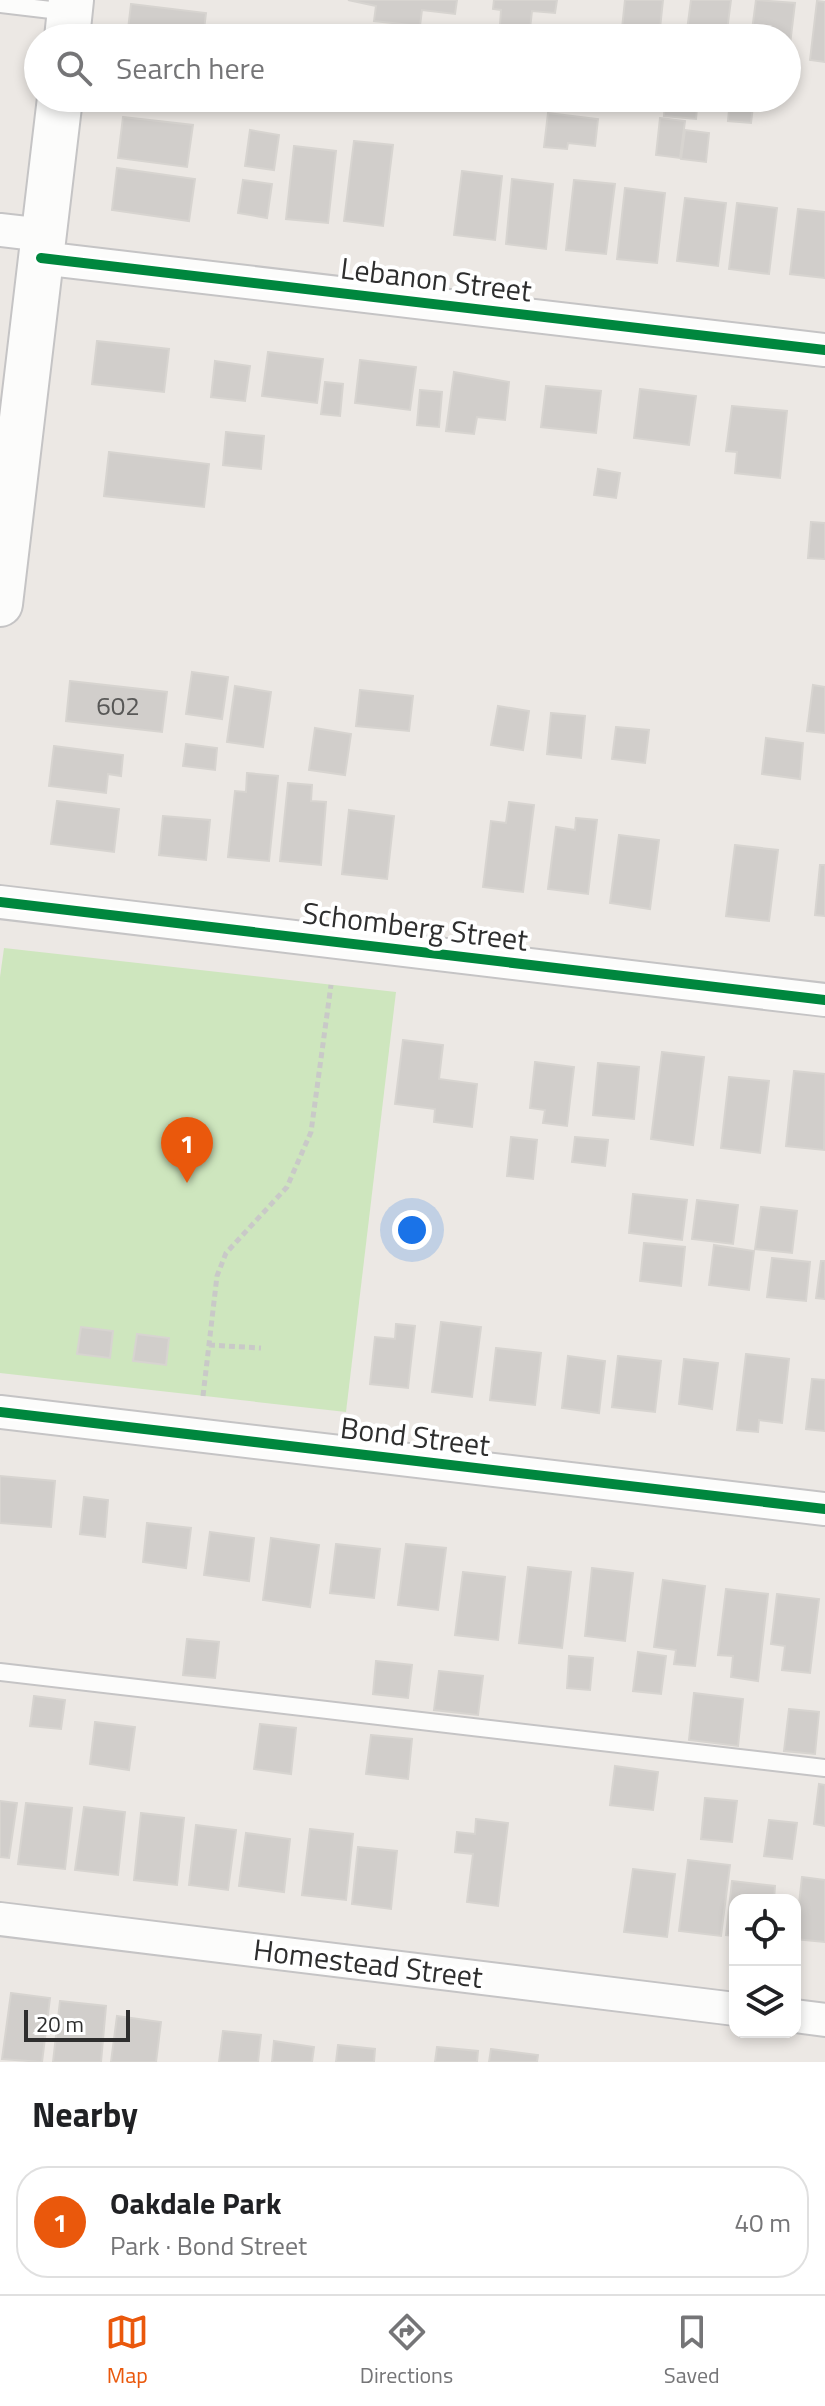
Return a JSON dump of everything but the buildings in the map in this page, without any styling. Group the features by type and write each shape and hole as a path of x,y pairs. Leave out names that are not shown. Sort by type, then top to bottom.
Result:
{"street":[{"path":"0,604 8,469 42,246 58,112"},
{"name":"Lebanon Street","path":"0,230 42,246 825,350"},
{"name":"Schomberg Street","path":"0,902 825,1000"},
{"name":"Bond Street","path":"0,1412 825,1509"},
{"name":"Homestead Street","path":"0,1919 729,2008"},
{"path":"801,2017 825,2020"}],"lane":[{"path":"0,4 69,17"},
{"path":"0,1672 825,1768"}],"path":[{"path":"203,1396 217,1276 226,1253 287,1187 311,1132 331,985"},
{"path":"209,1345 261,1348"}],"green space":[{"path":"4,948 396,992 346,1412 0,1373 0,977"}],"cycle path":[{"path":"41,258 825,350"},
{"path":"0,902 825,1000"},
{"path":"0,1412 825,1509"}],"place":[{"name":"Oakdale Park","path":"187,1183"}]}
